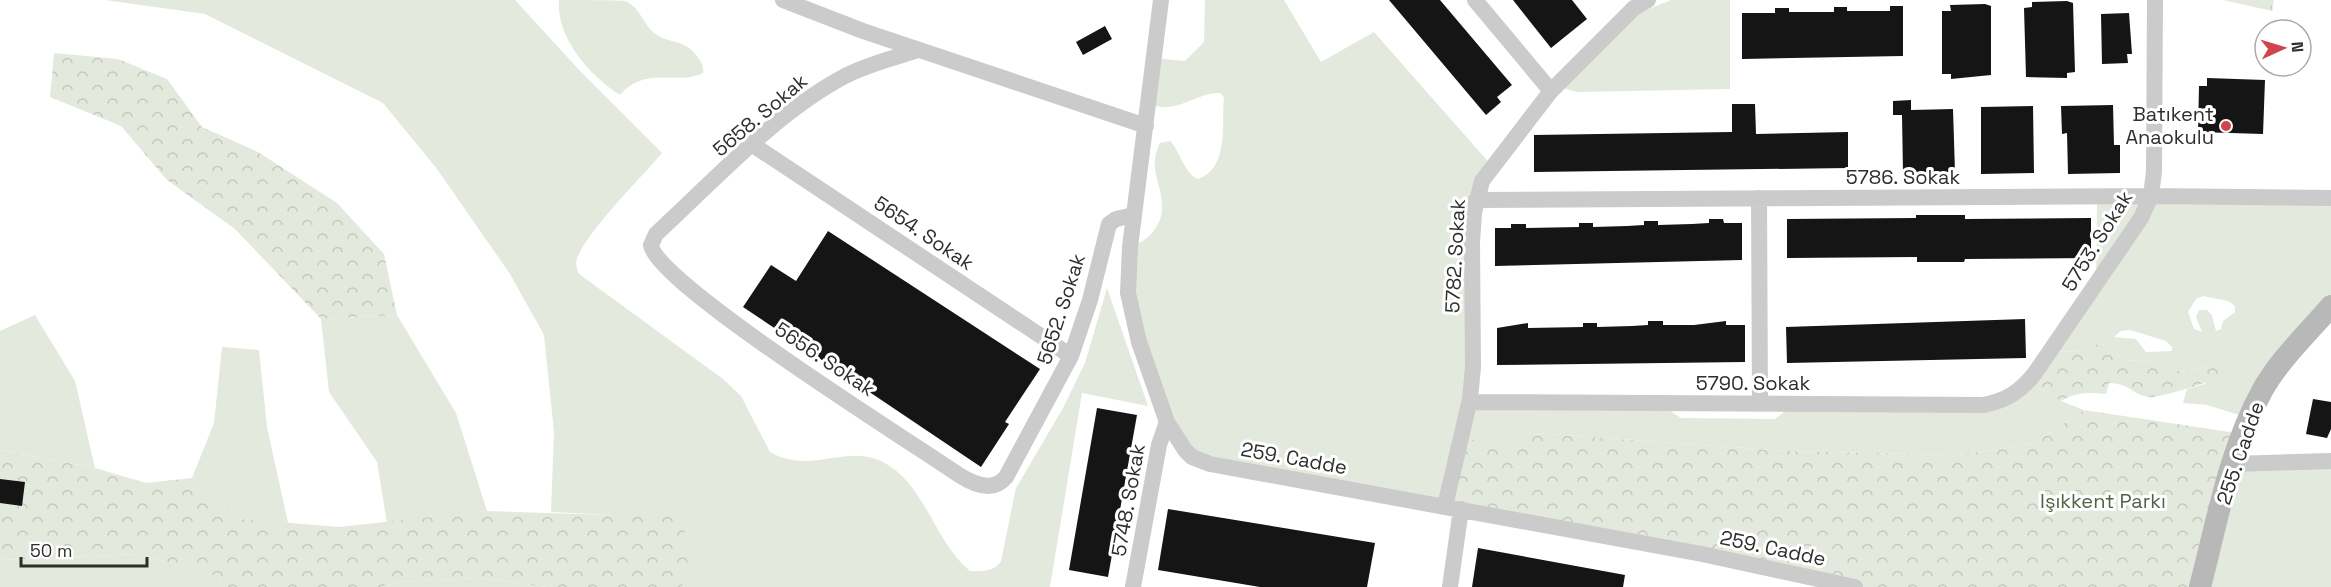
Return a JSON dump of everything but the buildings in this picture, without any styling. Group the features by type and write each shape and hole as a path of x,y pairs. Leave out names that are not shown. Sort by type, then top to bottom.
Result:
{"street":[{"path":"783,0 918,50 1146,126"},
{"name":"259. Cadde","path":"1161,0 1134,215 1128,293 1148,373 1167,422 1185,450 1201,461 1761,566 1855,587"},
{"path":"1475,0 1551,91"},
{"name":"5782. Sokak","path":"1444,506 1470,402 1473,367 1472,243 1476,200 1488,170 1551,91 1635,9 1648,0"},
{"name":"5753. Sokak","path":"2029,381 2141,218 2151,196 2154,171 2155,0"},
{"name":"5658. Sokak","path":"651,245 656,234 753,145 805,102 843,78 918,50"},
{"name":"5654. Sokak","path":"753,145 1071,356"},
{"name":"5786. Sokak","path":"1476,200 2151,196 2331,198"},
{"path":"1759,198 1760,404"},
{"name":"5652. Sokak","path":"992,485 999,484 1006,477 1071,356 1090,300 1109,224 1112,220 1134,215"},
{"name":"5656. Sokak","path":"651,245 653,254 674,277 720,314 969,481 977,485 992,485"},
{"name":"255. Cadde","path":"2200,587 2233,464 2251,413 2263,389 2331,306"},
{"name":"5790. Sokak","path":"1470,402 1983,405 2008,397 2029,381"},
{"name":"5748. Sokak","path":"1133,587 1159,445 1167,422"},
{"path":"2233,464 2331,461"},
{"path":"1450,587 1461,509"}],"green space":[{"path":"105,0 515,0 581,72 662,153 584,244 576,260 579,274 723,379 741,396 770,452 799,461 854,456 868,457 881,461 896,471 919,497 947,545 970,571 991,569 1001,561 1016,488 1063,408 1085,363 1107,288 1148,406 1082,393 1050,587 681,587 691,577 613,515 551,512 554,432 544,335 510,274 437,169 383,103 205,14"},
{"path":"559,0 630,3 653,32 691,50 702,64 703,73 683,78 651,78 630,86 620,95 597,77 577,55 563,28"},
{"path":"1205,0 1284,0 1321,62 1374,32 1492,166 1482,182 1470,402 1658,403 1681,418 1775,419 1794,404 1984,405 2029,381 2061,401 2084,410 2033,444 1958,455 1786,451 1535,433 1511,445 1461,439 1445,506 1192,457 1139,342 1130,247 1148,237 1160,220 1162,206 1155,161 1160,143 1170,141 1186,168 1193,177 1198,179 1215,165 1219,155 1223,132 1224,98 1221,93 1205,95 1170,107 1154,105 1154,58 1185,61 1204,42"},
{"path":"1671,0 1730,0 1730,89 1577,92 1563,88 1637,14"},
{"path":"2223,0 2274,0 2272,11"},
{"path":"54,53 118,59 167,79 202,127 258,152 337,203 384,254 397,315 321,319 235,229 167,180 121,126 50,97"},
{"path":"2097,197 2331,198 2331,308 2249,418 2207,405 2183,403 2187,389 2205,384 2221,360 2188,373 2147,361 2125,360 2107,344 2093,346 2083,352 2050,351 2096,284","holes":["2203,296 2228,301 2235,306 2235,312 2223,321 2221,329 2216,331 2212,315 2207,310 2199,310 2196,317 2202,332 2194,329 2188,312 2196,299","2130,330 2166,341 2172,347 2172,351 2146,352 2136,339 2114,337 2121,331"]},
{"path":"35,315 75,381 95,468 0,450 0,331"},
{"path":"397,315 456,413 487,511 387,523 377,462 329,392 321,319"},
{"path":"2107,344 2125,360 2147,361 2188,373 2221,360 2217,378 2153,397 2143,396 2122,385 2109,383 2106,394 2083,393 2061,401 2029,381 2050,351 2083,352 2093,345"},
{"path":"222,347 259,350 267,427 288,523 240,519 192,478 214,423"},
{"name":"Işıkkent Parkı","path":"2084,410 2243,434 2200,587 1855,587 1445,506 1461,438 1511,445 1517,436 1535,433 1786,451 1958,455 2033,444"},
{"path":"0,450 95,468 146,483 192,478 241,519 339,527 487,511 613,515 682,512 691,577 681,587 547,587 479,578 398,582 381,587 222,587 219,577 138,554 0,560"},
{"path":"2331,461 2331,587 2200,587 2233,464"},
{"path":"138,554 219,577 222,587 0,587 0,560"},
{"path":"479,578 547,587 381,587 398,582"}],"place":[{"name":"Batıkent Anaokulu","path":"2226,126"}]}
